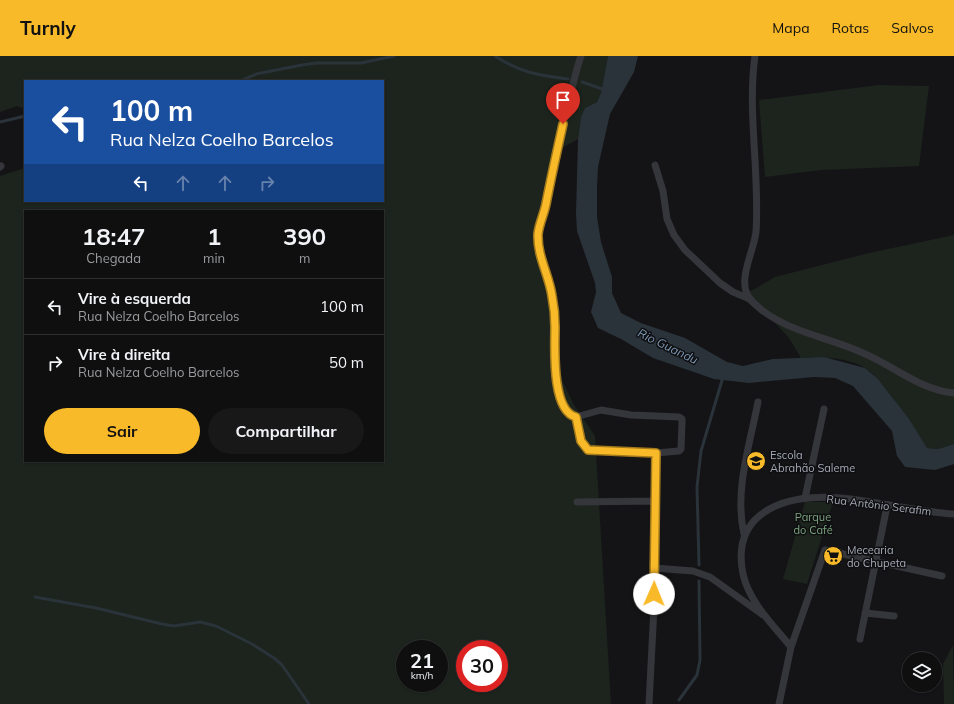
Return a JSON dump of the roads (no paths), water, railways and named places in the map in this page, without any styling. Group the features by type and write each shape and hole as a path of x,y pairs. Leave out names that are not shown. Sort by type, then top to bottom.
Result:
{"street":[{"path":"576,417 581,441 590,451 656,453 681,450 682,423 680,417 631,415 601,410 576,417 570,414 562,400 555,365 554,303 552,291 542,260 538,232 563,124 581,56"},
{"path":"750,299 744,286 756,232 753,83 754,56"},
{"path":"655,165 663,191 667,219 674,235 695,261 720,283 733,292 750,299 771,316 791,328 862,352 928,387 954,393"},
{"path":"758,402 741,491 740,508 744,534 742,551 743,574 756,602 791,647"},
{"path":"805,498 824,409"},
{"path":"649,704 654,568 656,453"},
{"name":"Rua Antônio Serafim","path":"744,534 758,518 771,507 785,502 805,498 840,498 887,506 954,514"},
{"path":"577,502 655,501"},
{"path":"860,639 887,506"},
{"path":"779,704 791,647 825,550 942,576"},
{"path":"654,568 693,571 710,577 768,618"},
{"path":"865,613 894,616"}],"water":[{"name":"Rio Guandu","path":"608,56 638,56 634,72 610,114 598,167 597,217 601,242 612,277 612,293 621,313 641,323 685,338 727,362 743,366 773,359 824,357 865,368 878,379 909,419 927,448 938,449 954,444 954,464 935,470 905,467 897,456 892,431 853,386 835,378 814,377 749,383 714,379 653,358 621,339 598,328 591,312 596,292 595,283 577,231 578,139 581,117 585,108 597,102 601,93"}],"waterway":[{"path":"242,80 256,74 302,65 316,63 361,63 394,56"},
{"path":"495,56 522,70 568,79"},
{"path":"582,82 605,90"},
{"path":"0,122 24,116"},
{"path":"699,565 697,487 701,451 723,377"},
{"path":"679,700 697,675 700,660 699,581"},
{"path":"35,597 96,608 174,626 200,622 216,626 252,644 274,658 282,665 309,704"}],"place":[{"name":"Escola Abrahão Saleme","path":"756,461"},
{"name":"Mecearia do Chupeta","path":"833,556"}],"park label":[{"name":"Parque do Café","path":"813,523"}]}
